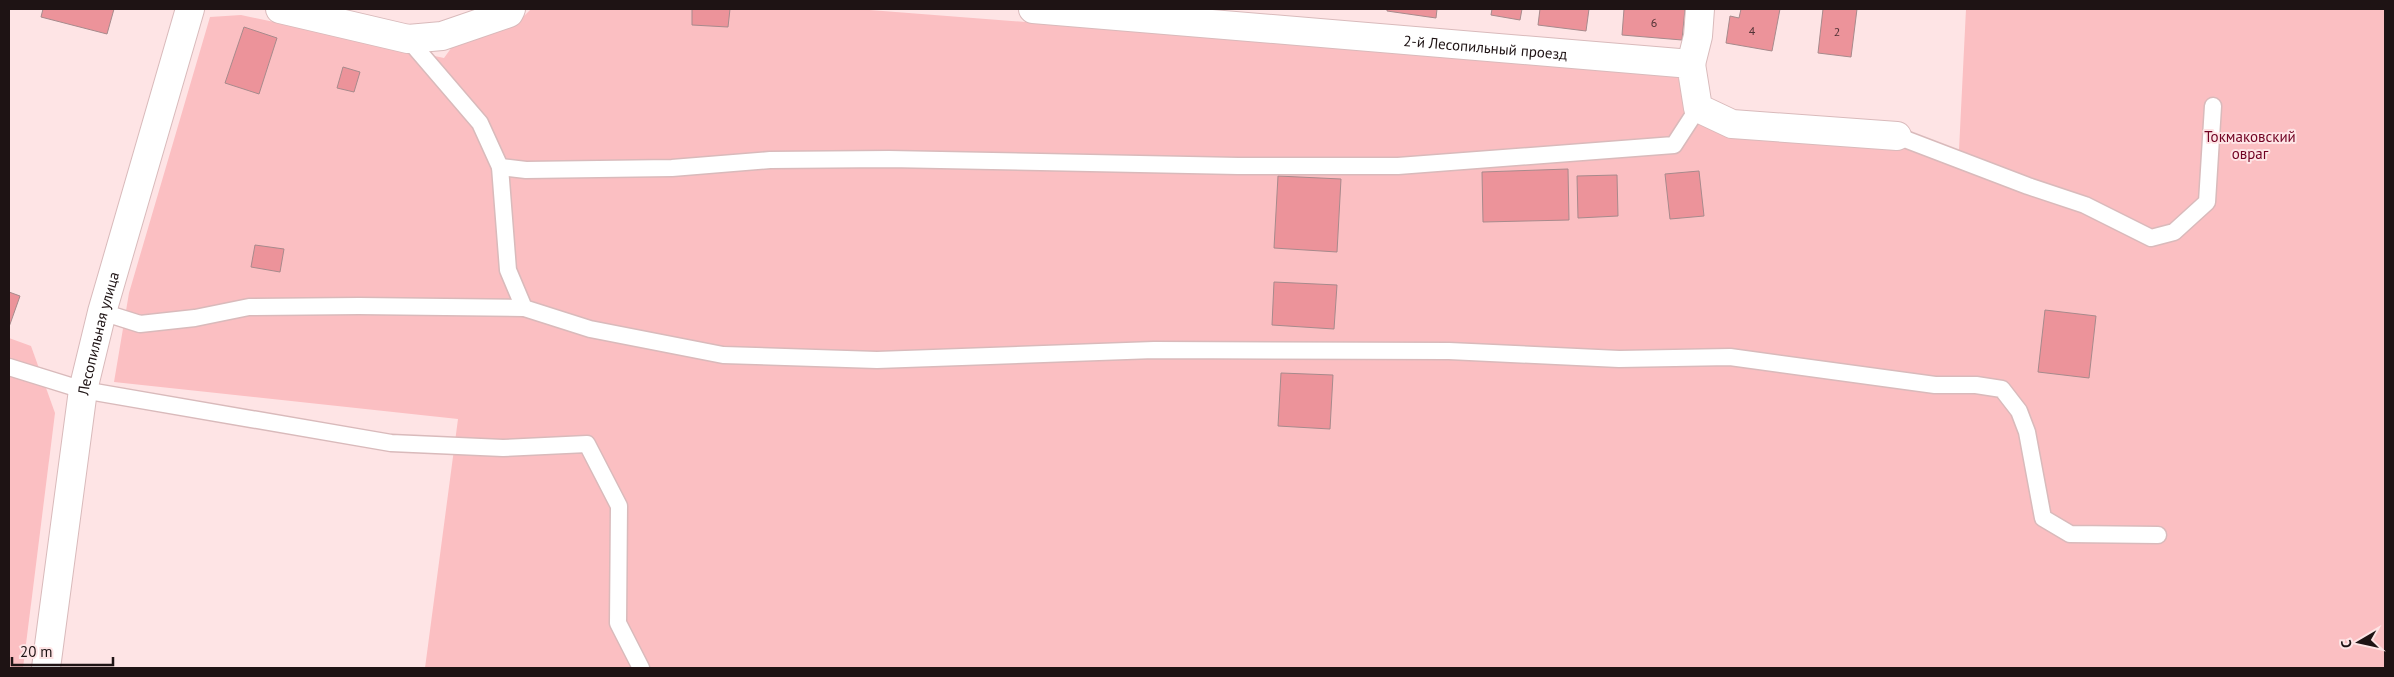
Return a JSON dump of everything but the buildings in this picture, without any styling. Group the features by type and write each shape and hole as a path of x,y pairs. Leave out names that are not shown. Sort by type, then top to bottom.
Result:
{"street":[{"name":"Лесопильная улица","path":"46,668 83,390 102,312 190,9"},
{"path":"280,9 408,39 442,36 509,13 511,9"},
{"name":"2-й Лесопильный проезд","path":"1033,9 1691,64"},
{"path":"1700,9 1698,36 1691,64 1698,108 1732,124 1898,136"}],"lane":[{"path":"408,39 480,123 500,167 508,270 524,308"},
{"path":"1898,136 2028,186 2085,205 2150,238 2174,232 2206,202 2213,106"},
{"path":"500,167 526,170 672,168 770,160 879,159 1238,166 1398,166 1674,145 1698,108"},
{"path":"102,312 140,324 195,318 249,307 524,308 590,329 723,355 877,360 1154,350 1449,350 1619,359 1730,357 1935,385 1976,385 2002,389 2019,411 2027,432 2043,518 2070,534 2158,535"},
{"path":"9,367 83,390 390,443 503,448 588,444 619,506 618,623 641,668"}],"green space":[{"name":"Токмаковский овраг","path":"531,9 857,9 1682,73 1686,111 1893,144 1959,150 1966,9 2385,9 2385,668 425,668 458,419 114,382 129,293 210,17 241,15 444,58 457,40 517,23"},
{"path":"9,338 31,346 55,413 23,668 9,668"}]}
